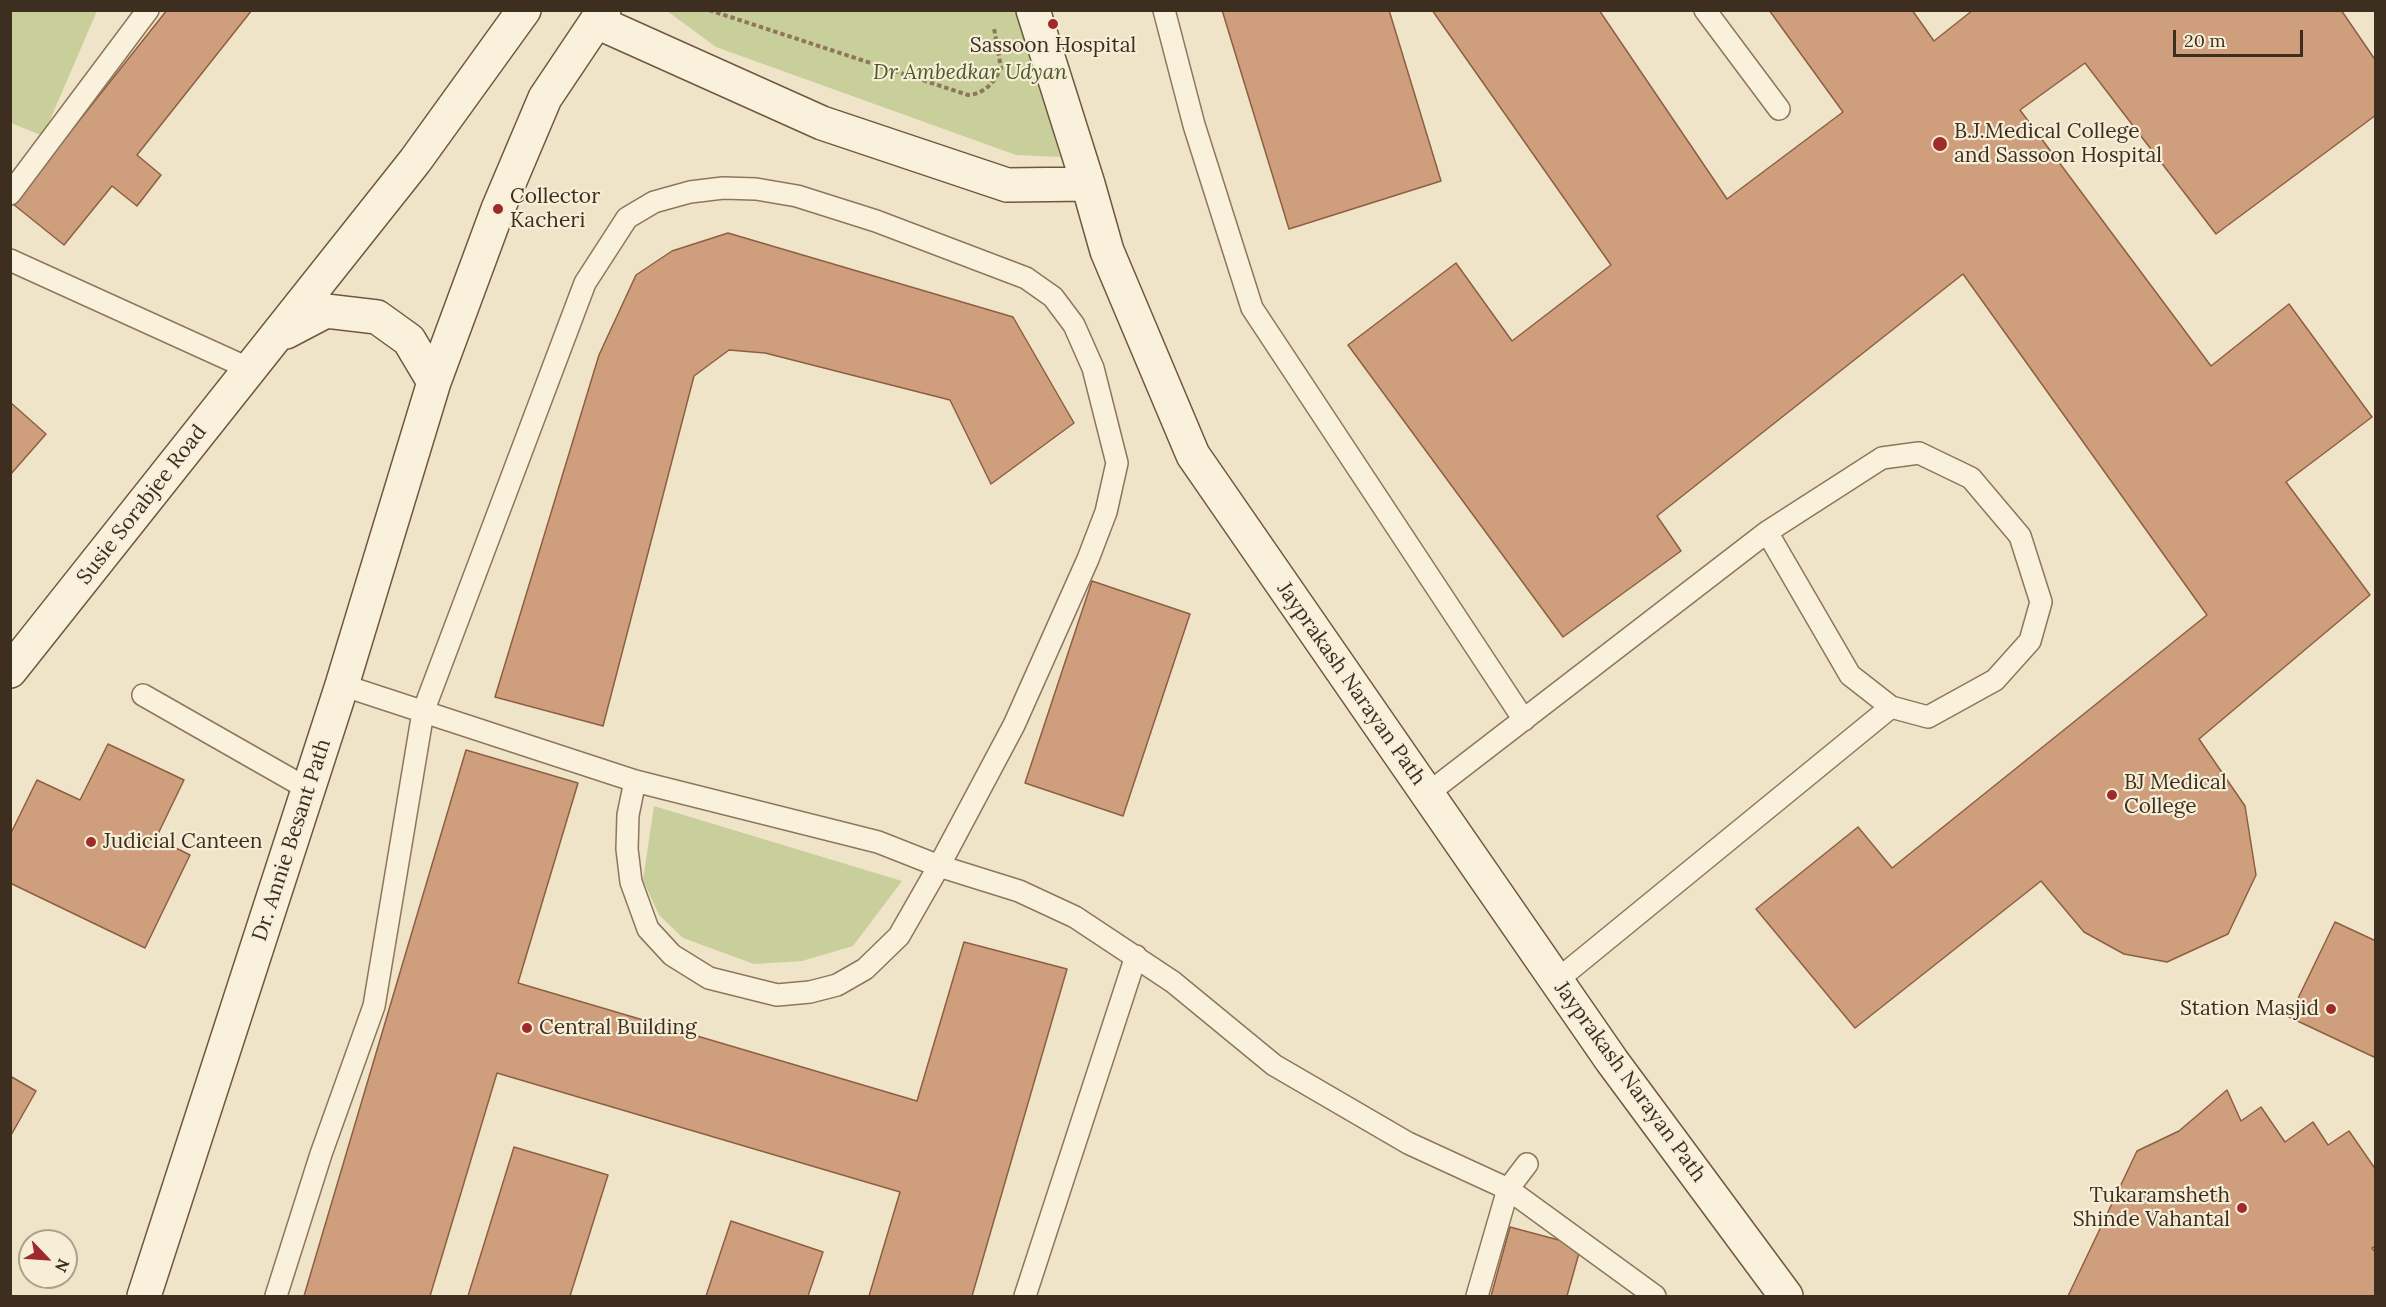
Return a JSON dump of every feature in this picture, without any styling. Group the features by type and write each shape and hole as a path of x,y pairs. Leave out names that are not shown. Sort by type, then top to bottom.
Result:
{"main road":[{"name":"Susie Sorabjee Road","path":"14,660 415,161 524,10"},
{"name":"Jayprakash Narayan Path","path":"1032,10 1107,251 1194,455 1612,1061 1786,1296"},
{"path":"601,16 822,123 1007,184 1088,184"},
{"name":"Dr. Annie Besant Path","path":"144,1296 342,685 434,382 498,209 545,98 601,16"},
{"path":"274,339 326,311 377,317 409,340 434,382"}],"lane":[{"path":"10,194 148,10"},
{"path":"1164,10 1194,125 1252,308 1524,720"},
{"path":"1705,10 1779,109"},
{"path":"276,1296 321,1154 374,1005 423,712 585,283 627,218 654,202 690,192 723,188 756,189 798,196 876,221 1026,278 1053,297 1074,325 1093,368 1117,463 1106,512 1083,570 1014,725 939,866 898,936 865,969 837,985 810,992 777,995 709,978 672,955 648,929 631,882 627,849 628,815 635,781"},
{"path":"10,260 250,369"},
{"path":"1427,794 1767,532 1882,458 1919,453 1971,478 2020,536 2041,602 2030,641 1995,680 1928,717 1891,707 1850,675 1767,532"},
{"path":"342,685 635,781 878,842 939,866 1019,891 1075,917 1173,981 1274,1065 1408,1143 1508,1189 1655,1296"},
{"path":"143,695 308,789"},
{"path":"1556,981 1891,707"},
{"path":"1025,1296 1136,956"},
{"path":"1477,1296 1508,1189 1527,1164"}],"path":[{"path":"709,10 968,95 985,90 1001,68 993,21"}],"green space":[{"path":"11,11 97,11 43,136 11,123"},
{"name":"Dr Ambedkar Udyan","path":"667,11 1018,11 1060,157 1016,155 716,47"},
{"path":"654,806 902,881 853,946 802,961 754,964 683,938 659,915 643,880"}],"building":[{"path":"167,10 252,10 137,155 161,175 137,206 112,186 64,245 13,204"},
{"path":"1222,10 1389,10 1441,181 1289,229"},
{"path":"1432,10 1599,10 1727,199 1843,112 1769,10 1912,10 1934,41 1973,10 2341,10 2376,61 2376,115 2216,234 2085,63 2020,110 2211,366 2289,304 2372,417 2286,482 2370,595 2199,739 2245,806 2256,875 2228,934 2167,962 2124,954 2084,932 2041,881 1855,1028 1756,909 1858,827 1892,868 2207,615 1963,274 1657,516 1681,551 1563,637 1348,345 1456,263 1512,341 1611,265"},
{"path":"728,233 1013,317 1074,423 991,484 950,400 765,353 729,350 694,376 603,726 495,697 599,355 636,275 672,251"},
{"path":"10,402 46,434 10,475"},
{"path":"1092,581 1190,614 1123,816 1025,783"},
{"path":"108,744 184,780 156,838 190,855 145,948 10,883 10,835 37,780 80,800"},
{"name":"Central Building","path":"466,750 578,783 518,983 917,1101 964,942 1067,969 972,1296 869,1296 900,1192 497,1073 430,1296 304,1296"},
{"path":"2335,922 2376,941 2376,1058 2289,1017"},
{"path":"10,1076 36,1091 10,1137"},
{"name":"Tukaramsheth Shinde Vahantal","path":"2227,1090 2241,1121 2261,1107 2285,1142 2313,1122 2328,1145 2349,1131 2376,1170 2376,1246 2372,1248 2376,1253 2376,1296 2068,1296 2137,1151 2179,1131"},
{"path":"514,1147 608,1175 570,1296 468,1296"},
{"path":"731,1221 823,1252 808,1296 706,1296"},
{"path":"1510,1227 1581,1246 1567,1296 1491,1296"}],"place":[{"name":"Sassoon Hospital","path":"1053,24"},
{"name":"B.J.Medical College and Sassoon Hospital","path":"1940,144"},
{"name":"Collector Kacheri","path":"498,209"},
{"name":"BJ Medical College","path":"2112,795"},
{"name":"Judicial Canteen","path":"91,842"},
{"name":"Station Masjid","path":"2331,1009"},
{"name":"Central Building","path":"527,1028"},
{"name":"Tukaramsheth Shinde Vahantal","path":"2242,1208"}]}
